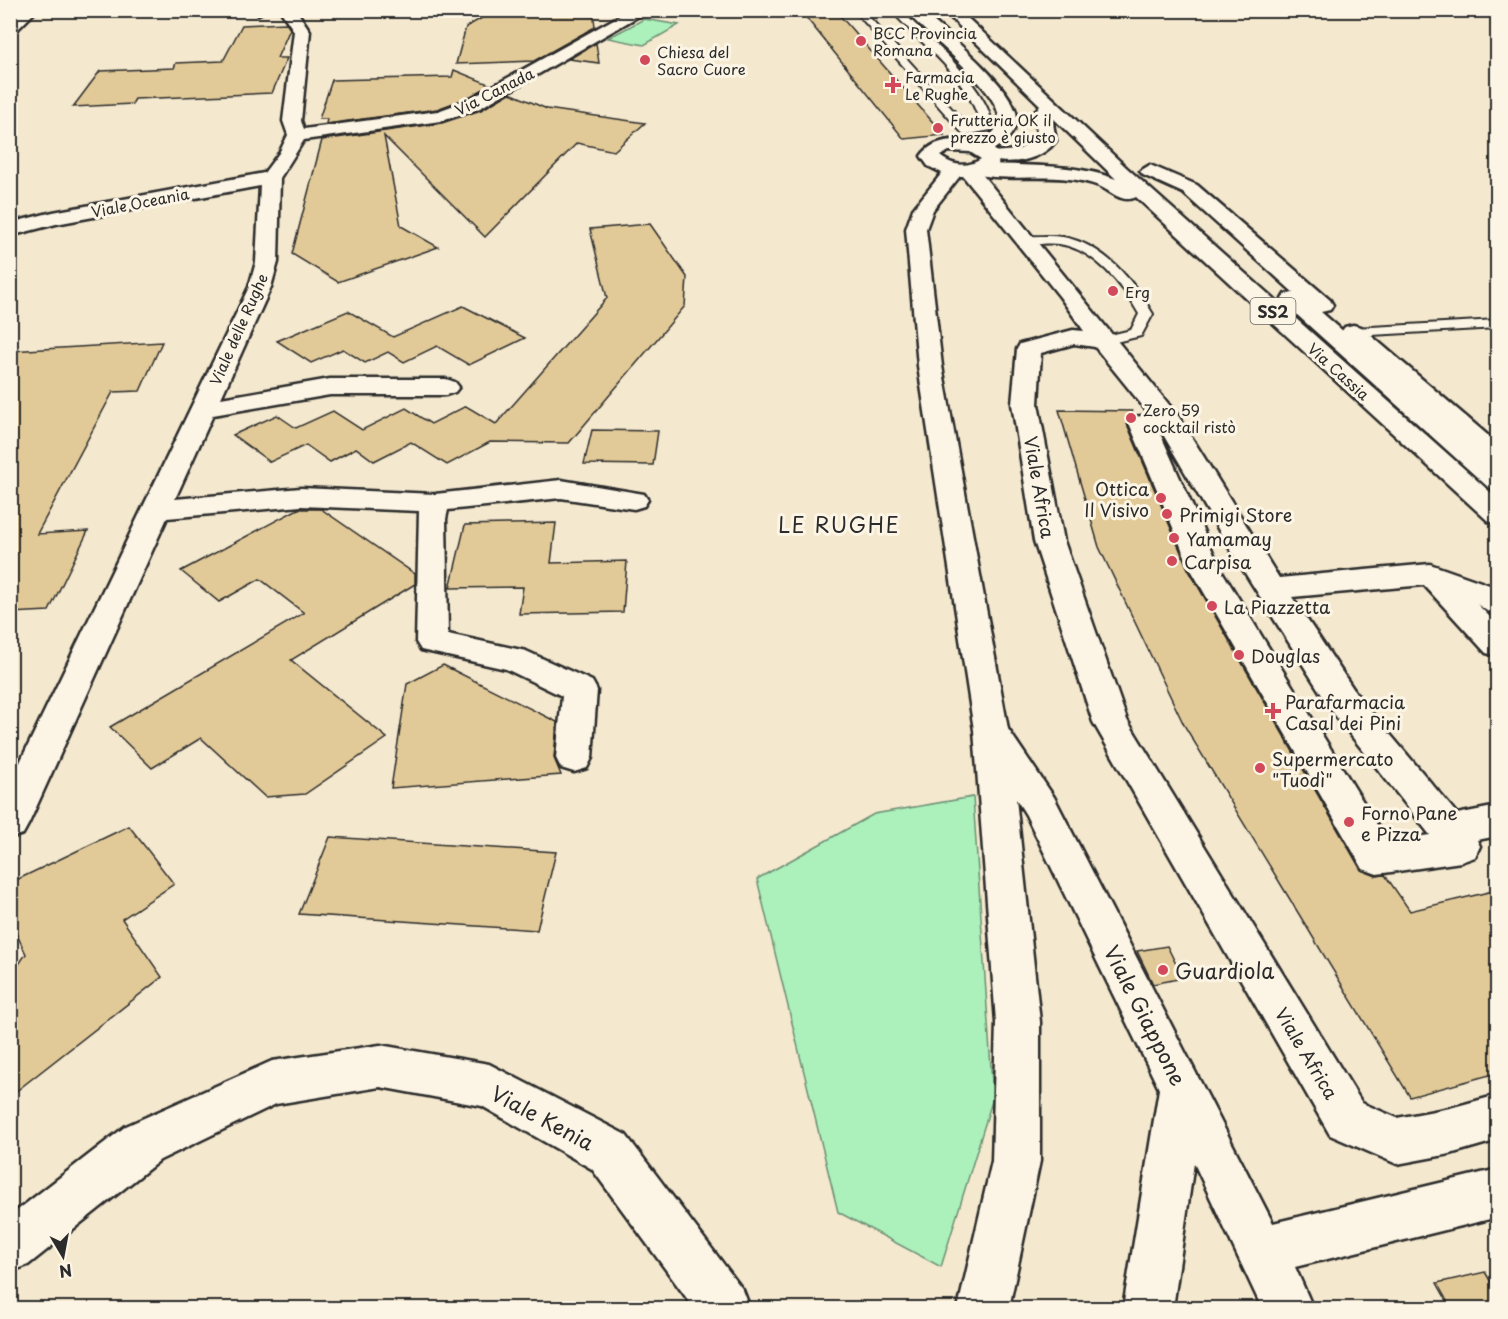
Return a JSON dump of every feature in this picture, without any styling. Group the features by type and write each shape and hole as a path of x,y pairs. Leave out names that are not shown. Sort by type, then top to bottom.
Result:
{"main road":[{"path":"270,178 288,154 297,135 292,121 302,31 294,16 287,10"},
{"name":"Via Canada","path":"297,135 441,116 474,104 642,10"},
{"path":"912,10 950,43 1001,100 1007,112 1005,128 999,141 971,152 923,209 916,229 930,366 990,730 1017,1022 1016,1161 984,1308"},
{"name":"Via Cassia","path":"950,10 1048,105 1497,515"},
{"path":"973,10 990,26"},
{"path":"10,29 28,12"},
{"name":"Via Cassia","path":"1048,78 1497,481"},
{"path":"971,152 1011,158 1030,154 1047,141 1043,113 1048,105"},
{"path":"971,152 998,172 1049,169 1098,177 1176,222"},
{"path":"971,152 1024,240 1059,308 1103,341 1170,423 1270,588 1347,705 1461,846 1377,858 1205,568 1142,423 1170,423"},
{"path":"1150,171 1190,189 1497,458"},
{"name":"Viale Oceania","path":"10,230 53,218 270,178"},
{"name":"Viale delle Rughe","path":"10,823 260,287 267,262 270,178"},
{"path":"1029,349 1059,308"},
{"path":"1029,349 1073,337 1103,341"},
{"name":"Viale Africa","path":"1029,349 1025,404 1049,542 1110,722 1346,1119 1397,1141 1450,1131 1497,1117"},
{"name":"Viale delle Rughe","path":"203,409 330,387 446,387"},
{"path":"156,510 301,497 435,503 561,489 634,500"},
{"path":"435,503 431,519 432,642 514,659 580,690 574,758"},
{"path":"1270,588 1430,574 1492,598 1497,604"},
{"path":"1430,574 1497,645"},
{"name":"Viale Giappone","path":"990,730 1041,807 1182,1088 1288,1308"},
{"path":"1449,831 1497,821"},
{"name":"Viale Kenia","path":"10,1247 143,1143 272,1083 380,1066 489,1086 609,1152 725,1308"},
{"path":"1148,1308 1182,1088"},
{"path":"1260,1251 1497,1193"}],"lane":[{"path":"858,10 891,47 971,152 987,128 984,111 968,84 920,46 895,10"},
{"path":"891,47 950,43"},
{"path":"1024,240 1063,241 1095,256 1135,293 1146,314 1136,333 1103,341"},
{"path":"1353,332 1497,324"}],"green space":[{"path":"644,19 679,25 644,45 608,38"},
{"path":"973,797 993,1098 941,1267 838,1212 757,879 874,814"}],"building":[{"path":"496,10 593,10 595,27 534,61 456,64 466,27"},
{"path":"800,10 835,10 944,135 904,139"},
{"path":"286,23 290,29 277,58 287,58 272,93 135,99 132,104 73,107 100,71 174,68 176,63 223,61 242,25"},
{"path":"596,43 599,63 569,59"},
{"path":"454,70 491,85 467,98 437,109 326,124 327,119 319,119 332,80 452,77"},
{"path":"510,93 547,109 645,123 614,151 577,143 485,237 384,136 401,226 438,247 338,282 292,254 322,140 442,123 481,110"},
{"path":"650,224 687,277 685,306 569,443 490,442 447,465 411,442 374,461 356,448 330,462 306,445 270,462 233,435 277,415 296,428 333,411 362,430 406,408 431,424 466,406 496,424 607,298 590,229"},
{"path":"463,306 525,338 469,365 437,346 404,362 388,352 365,363 343,349 311,363 277,341 348,311 393,337"},
{"path":"162,342 140,391 113,392 37,534 88,531 49,611 10,613 10,351"},
{"name":"Supermercato \"Tuodì\"","path":"1059,410 1132,411 1133,415 1127,424 1188,569 1361,870 1376,876 1385,875 1410,911 1497,890 1497,1073 1410,1097 1184,725 1099,547"},
{"path":"592,430 658,431 653,465 584,464"},
{"path":"298,509 321,509 415,574 415,584 291,660 387,738 305,794 265,797 201,738 152,768 110,727 304,613 260,579 219,602 181,571"},
{"path":"556,523 551,563 627,561 623,612 519,614 523,587 450,588 465,525"},
{"path":"443,665 557,722 554,758 561,775 391,788 407,684"},
{"path":"129,826 174,884 122,919 162,977 10,1096 10,977 26,954 10,920 10,883"},
{"path":"330,837 556,852 537,930 299,914"},
{"name":"Guardiola","path":"1167,946 1183,978 1153,984 1137,951"},
{"path":"1485,1272 1497,1292 1497,1308 1451,1308 1437,1283"}],"place":[{"name":"BCC Provincia Romana","path":"861,41"},
{"name":"Chiesa del Sacro Cuore","path":"645,60"},
{"name":"Farmacia Le Rughe","path":"893,85"},
{"name":"Frutteria OK il prezzo è giusto","path":"938,128"},
{"name":"Erg","path":"1113,291"},
{"name":"Zero 59 cocktail ristò","path":"1131,418"},
{"name":"Ottica Il Visivo","path":"1161,498"},
{"name":"Primigi Store","path":"1167,514"},
{"name":"Yamamay","path":"1174,538"},
{"name":"Carpisa","path":"1172,561"},
{"name":"La Piazzetta","path":"1212,606"},
{"name":"Douglas","path":"1239,655"},
{"name":"Parafarmacia Casal dei Pini","path":"1273,711"},
{"name":"Supermercato \"Tuodì\"","path":"1260,768"},
{"name":"Forno Pane e Pizza","path":"1349,822"},
{"name":"Guardiola","path":"1163,970"}],"district":[{"name":"LE RUGHE","path":"839,524"}]}
